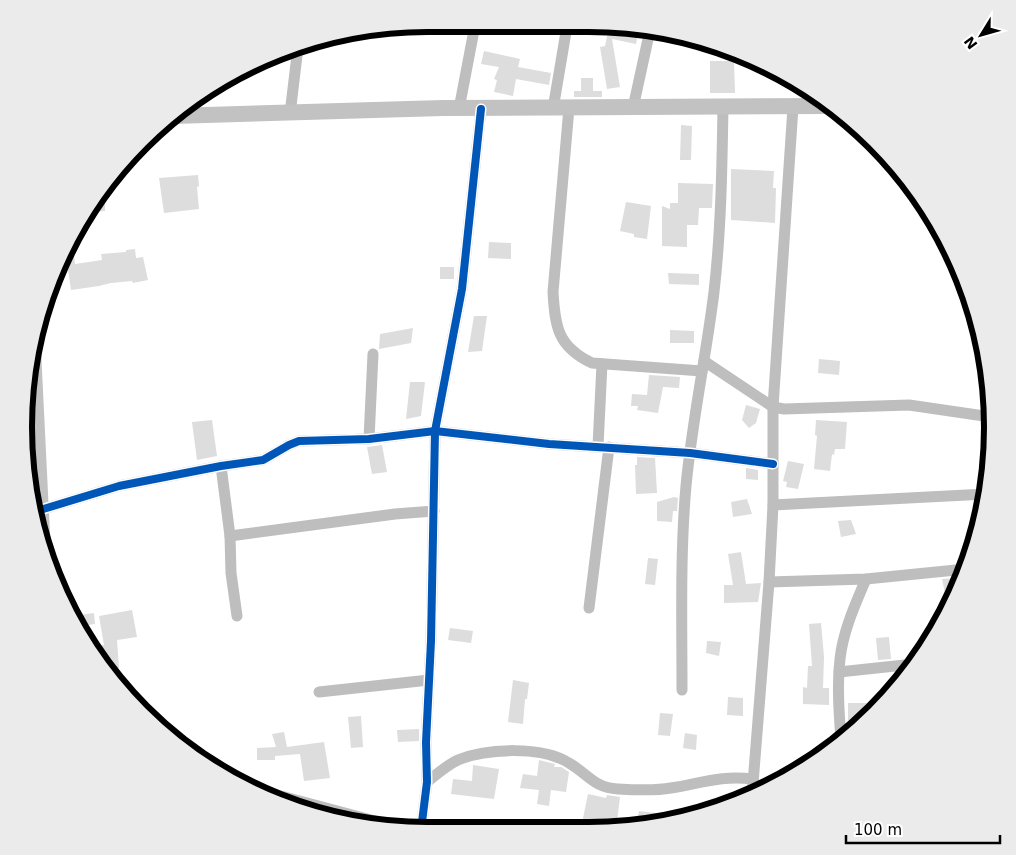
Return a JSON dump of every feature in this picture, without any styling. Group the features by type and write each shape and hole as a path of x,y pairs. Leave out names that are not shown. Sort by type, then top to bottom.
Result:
{"main road":[{"path":"185,116 459,109 818,106"},
{"path":"33,412 39,500"}],"street":[{"path":"459,109 473,32"},
{"path":"553,108 566,32"},
{"path":"632,108 648,37"},
{"path":"290,114 297,55"},
{"path":"682,690 683,533 690,454 714,290 719,235 723,107"},
{"path":"753,786 769,582 773,407 793,107"},
{"path":"569,108 555,255 554,316 564,344 582,359 602,364 703,366 773,407 784,409 909,405 984,416"},
{"path":"423,822 427,782 426,742 436,431 462,289 481,109"},
{"path":"369,438 373,354"},
{"path":"589,608 603,447 602,364"},
{"path":"41,510 119,486 221,466 264,460 299,441 369,438 436,431 549,444 690,454 773,464"},
{"path":"221,466 230,536 231,573 237,616"},
{"path":"772,505 978,494"},
{"path":"230,536 394,514 434,511"},
{"path":"769,582 866,579 957,570"},
{"path":"840,731 840,659 854,606 866,579"},
{"path":"839,672 904,665"},
{"path":"319,692 429,680"},
{"path":"427,782 456,761 481,753 496,752 528,752 560,758 570,763 596,784 606,788 669,789 715,778 754,778"}],"building":[{"path":"608,33 637,36 636,44 612,39 620,87 607,89 600,47 605,46"},
{"path":"484,51 520,59 518,67 551,73 549,85 516,79 513,96 494,92 497,80 494,79 499,67 481,64"},
{"path":"710,61 734,61 735,93 710,93"},
{"path":"581,78 593,78 593,91 602,91 602,97 574,97 574,91 581,91"},
{"path":"681,125 692,126 691,160 680,160"},
{"path":"731,169 774,171 773,188 776,188 775,223 731,220"},
{"path":"198,175 199,209 164,213 159,178"},
{"path":"678,183 713,184 712,208 699,208 698,225 687,225 687,247 662,246 662,206 670,209 670,203 678,203"},
{"path":"105,200 105,211 97,211"},
{"path":"626,202 651,206 647,239 634,237 634,234 620,231"},
{"path":"489,242 511,243 511,259 488,258"},
{"path":"135,249 136,258 143,257 148,280 133,283 132,281 111,283 71,290 67,266 72,255 74,255 75,264 102,260 101,254 126,252 126,250"},
{"path":"440,267 454,267 454,279 440,279"},
{"path":"668,273 699,274 699,285 669,284"},
{"path":"474,316 487,316 482,351 468,352"},
{"path":"413,328 411,343 379,349 380,334"},
{"path":"670,330 694,331 694,343 670,343"},
{"path":"819,359 840,361 839,375 818,373"},
{"path":"649,375 680,377 679,388 663,387 658,413 637,410 638,406 631,406 632,394 647,395"},
{"path":"410,382 425,382 421,416 406,419"},
{"path":"746,405 760,409 756,423 749,428 742,420"},
{"path":"212,420 217,456 197,460 192,422"},
{"path":"816,420 847,422 845,449 835,449 834,455 832,454 830,471 814,469 817,436 815,435"},
{"path":"382,445 387,472 372,474 367,447"},
{"path":"637,457 655,458 657,493 636,494 635,465 637,465"},
{"path":"788,461 804,464 798,489 786,487 787,482 783,481"},
{"path":"746,468 758,470 758,480 746,479"},
{"path":"674,497 678,498 677,511 673,511 672,522 657,521 657,502"},
{"path":"747,499 752,514 733,517 731,502"},
{"path":"851,520 856,534 841,537 838,521"},
{"path":"741,552 746,584 761,583 758,602 724,603 724,585 733,585 728,554"},
{"path":"648,558 658,559 655,585 645,584"},
{"path":"953,578 946,596 942,579"},
{"path":"132,610 137,637 117,640 119,668 115,669 98,646 104,645 99,616"},
{"path":"94,613 95,624 85,625 80,615"},
{"path":"821,623 824,657 823,688 829,688 829,705 803,704 803,687 807,688 808,666 812,666 809,624"},
{"path":"450,628 473,631 471,643 448,640"},
{"path":"889,637 891,659 878,660 876,638"},
{"path":"707,641 721,642 719,656 706,653"},
{"path":"513,680 529,683 527,699 525,699 523,724 508,722"},
{"path":"728,697 743,698 743,716 727,715"},
{"path":"848,703 872,703 868,707 848,725"},
{"path":"660,713 673,714 670,736 658,735"},
{"path":"361,716 363,747 351,748 348,717"},
{"path":"419,729 419,741 398,742 397,730"},
{"path":"284,732 287,747 324,742 330,778 304,781 300,754 275,756 275,760 257,760 257,748 276,747 272,734"},
{"path":"685,733 697,735 696,750 683,748"},
{"path":"539,760 555,764 554,767 561,767 569,772 566,792 551,790 549,806 537,804 539,790 520,788 523,774 537,776"},
{"path":"473,765 499,769 494,799 451,794 453,779 472,781"},
{"path":"588,794 606,798 607,795 620,797 617,822 582,822"},
{"path":"639,811 656,813 656,817 637,819"}],"cycle path":[{"path":"422,822 427,782 426,742 431,641 435,431 462,289 481,109"},
{"path":"41,510 119,486 221,466 263,460 299,441 369,439 435,431 549,444 690,453 773,464"}]}
